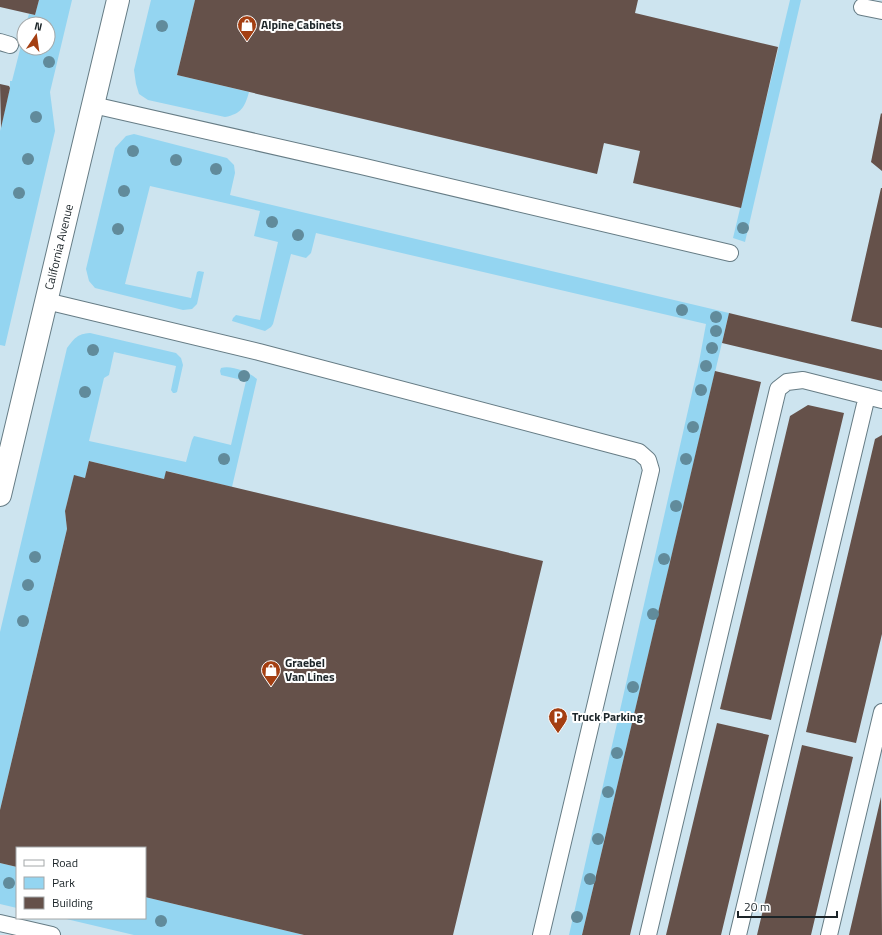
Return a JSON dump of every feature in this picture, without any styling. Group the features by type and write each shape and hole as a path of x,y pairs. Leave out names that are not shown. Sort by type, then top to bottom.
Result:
{"main road":[{"name":"California Avenue","path":"0,495 118,0"}],"lane":[{"path":"862,7 882,12"},
{"path":"93,105 361,166 730,253"},
{"path":"46,301 259,352 639,452 648,460 651,470 541,935"},
{"path":"648,935 778,389 787,382 803,380 875,398 738,935"},
{"path":"829,935 882,712"},
{"path":"0,923 52,935"}],"green space":[{"path":"39,0 72,0 50,92 55,131 5,346 0,345 0,131 10,88 10,81 12,81 18,56 56,56 56,16 28,16 29,14 35,15"},
{"path":"151,0 195,0 177,75 249,92 244,106 239,112 225,117 148,100 139,94 134,70"},
{"path":"790,0 801,0 745,242 733,238"},
{"path":"134,134 227,158 234,165 235,173 230,195 729,313 582,935 569,935 699,362 706,324 316,233 311,253 306,258 291,254 273,324 265,331 232,321 236,315 260,320 278,242 254,236 260,211 150,186 125,284 191,298 197,272 204,272 197,304 192,309 183,310 95,288 89,281 86,269 115,148 126,136"},
{"path":"90,333 176,353 181,358 183,365 177,392 173,393 171,390 176,366 114,352 109,375 104,378 89,441 186,462 194,436 231,445 246,381 221,375 221,368 230,367 240,370 257,379 232,487 167,471 164,479 89,461 85,478 74,476 65,511 67,529 0,810 0,632 67,348 77,337 82,334"},
{"path":"0,863 16,867 16,908 0,904"},
{"path":"146,897 304,935 134,935 66,919 146,919"}],"building":[{"path":"0,0 39,0 35,15 0,7"},
{"path":"195,0 638,0 635,13 778,47 741,208 633,183 640,151 604,143 597,174 177,75"},
{"path":"0,84 9,86 10,88 1,128"},
{"path":"881,113 882,114 882,171 871,162"},
{"path":"882,188 882,328 851,321"},
{"path":"729,313 882,350 882,381 722,343"},
{"path":"715,371 761,382 630,935 582,935"},
{"path":"808,405 844,413 771,720 720,709 790,416"},
{"path":"882,435 882,634 856,743 806,732 875,439"},
{"name":"Graebel Van Lines","path":"89,461 164,479 166,471 543,561 453,935 304,935 146,897 146,847 16,847 16,867 0,863 0,810 67,529 65,511 74,475 85,478"},
{"path":"717,723 769,735 721,935 666,935"},
{"path":"802,745 853,757 811,935 757,935"},
{"path":"881,797 882,935 849,935"}],"place":[{"name":"Alpine Cabinets","path":"247,42"},
{"name":"Graebel Van Lines","path":"271,687"},
{"name":"Truck Parking","path":"558,734"}]}
